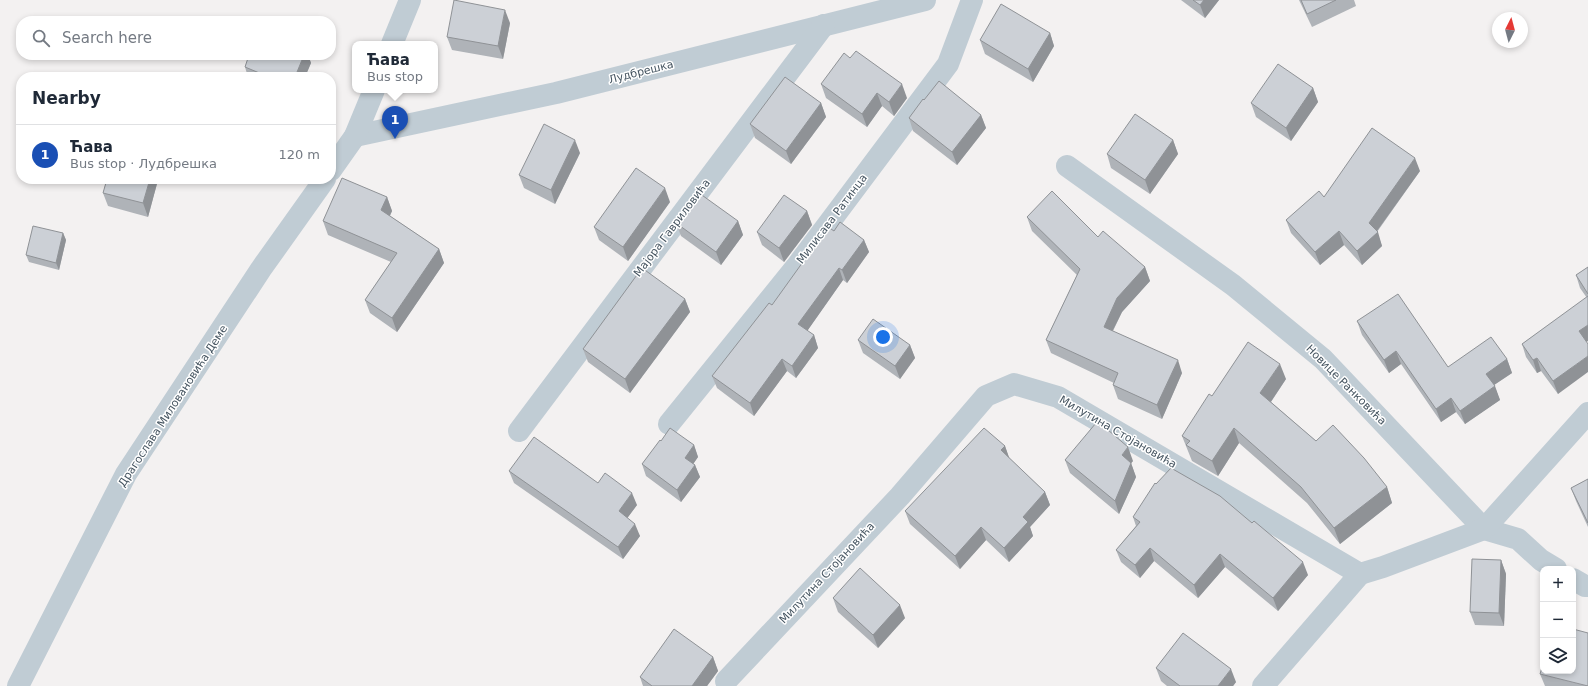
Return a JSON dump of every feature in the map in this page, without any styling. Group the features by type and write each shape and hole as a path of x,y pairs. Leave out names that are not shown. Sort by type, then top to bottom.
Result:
{"street":[{"path":"393,41 410,0"},
{"name":"Лудбрешка","path":"355,136 556,93 926,0"},
{"name":"Милисава Ратинца","path":"669,424 796,267 948,64 972,0"},
{"name":"Мајора Гавриловића","path":"519,431 824,25"},
{"path":"336,163 355,136 373,93"},
{"name":"Новице Ранковића","path":"1067,166 1233,285 1323,359 1484,529"},
{"name":"Драгослава Миловановића Деме","path":"18,686 126,474 262,269 322,184"},
{"name":"Милутина Стојановића","path":"726,681 900,496 986,396 1014,384 1058,397 1360,574"},
{"path":"1263,686 1360,574 1383,568 1484,529 1588,413"},
{"path":"1484,529 1518,539 1541,560 1551,566"},
{"path":"1576,581 1585,586 1588,586"}],"building":[{"path":"454,0 505,10 498,46 447,37"},
{"path":"1193,0 1204,0 1200,5"},
{"path":"1301,0 1336,0 1307,14"},
{"path":"1001,4 1050,33 1028,69 980,40"},
{"path":"856,51 902,84 889,102 877,93 862,114 821,84 844,53 850,58"},
{"path":"247,60 302,60 297,72 257,72 245,67"},
{"path":"1278,64 1313,88 1286,128 1251,103"},
{"path":"785,77 821,103 786,151 750,124"},
{"path":"939,81 981,115 952,152 909,118"},
{"path":"1135,114 1173,140 1145,180 1107,154"},
{"path":"544,124 575,140 551,190 519,175"},
{"path":"1372,128 1415,158 1369,223 1378,232 1357,251 1339,231 1315,252 1286,220 1319,191 1324,197"},
{"path":"636,168 665,188 623,247 594,227"},
{"path":"342,178 387,197 381,210 439,249 392,318 365,300 397,253 323,221"},
{"path":"106,184 149,184 143,203 103,193"},
{"path":"1052,191 1098,237 1103,231 1145,267 1117,298 1104,327 1178,360 1157,405 1113,385 1118,373 1046,340 1080,269 1027,217"},
{"path":"699,193 738,221 716,252 676,223"},
{"path":"784,195 807,211 779,248 757,232"},
{"path":"840,222 864,240 842,270 839,268 798,324 814,335 792,366 782,359 750,403 712,376 769,303 772,305 828,227 834,231"},
{"path":"33,226 63,233 56,263 26,255"},
{"path":"1588,267 1588,294 1576,275"},
{"path":"642,268 685,299 625,379 583,349"},
{"path":"1398,294 1448,367 1491,337 1507,359 1486,374 1495,386 1460,411 1451,398 1436,409 1396,351 1384,360 1357,321"},
{"path":"1588,296 1588,325 1579,331 1588,344 1588,356 1553,381 1537,358 1533,360 1522,344"},
{"path":"873,319 910,345 895,366 858,340"},
{"path":"1248,342 1280,364 1260,393 1316,441 1333,425 1364,458 1387,487 1334,528 1301,487 1234,428 1212,461 1186,445 1190,441 1182,436 1209,394 1212,396"},
{"path":"1096,423 1108,430 1128,447 1122,455 1131,463 1115,501 1065,460"},
{"path":"670,428 694,445 685,458 695,465 677,490 642,464"},
{"path":"984,428 1005,446 1001,450 1045,492 1023,517 1028,522 1004,548 981,527 955,556 905,511"},
{"path":"534,437 598,483 605,473 632,493 619,511 635,524 618,547 509,471"},
{"path":"1171,468 1220,496 1252,523 1254,521 1303,562 1273,598 1220,554 1194,585 1150,548 1135,565 1116,550 1140,522 1133,517 1155,483 1156,484"},
{"path":"1588,479 1588,523 1571,488"},
{"path":"1472,559 1501,560 1499,613 1470,612"},
{"path":"860,568 900,605 873,635 833,598"},
{"path":"674,629 713,657 692,686 652,686 640,677"},
{"path":"1576,630 1588,633 1588,686 1540,674 1576,674"},
{"path":"1183,633 1231,669 1218,686 1180,686 1156,668"}],"place":[{"name":"Ћава","path":"395,139"}]}
